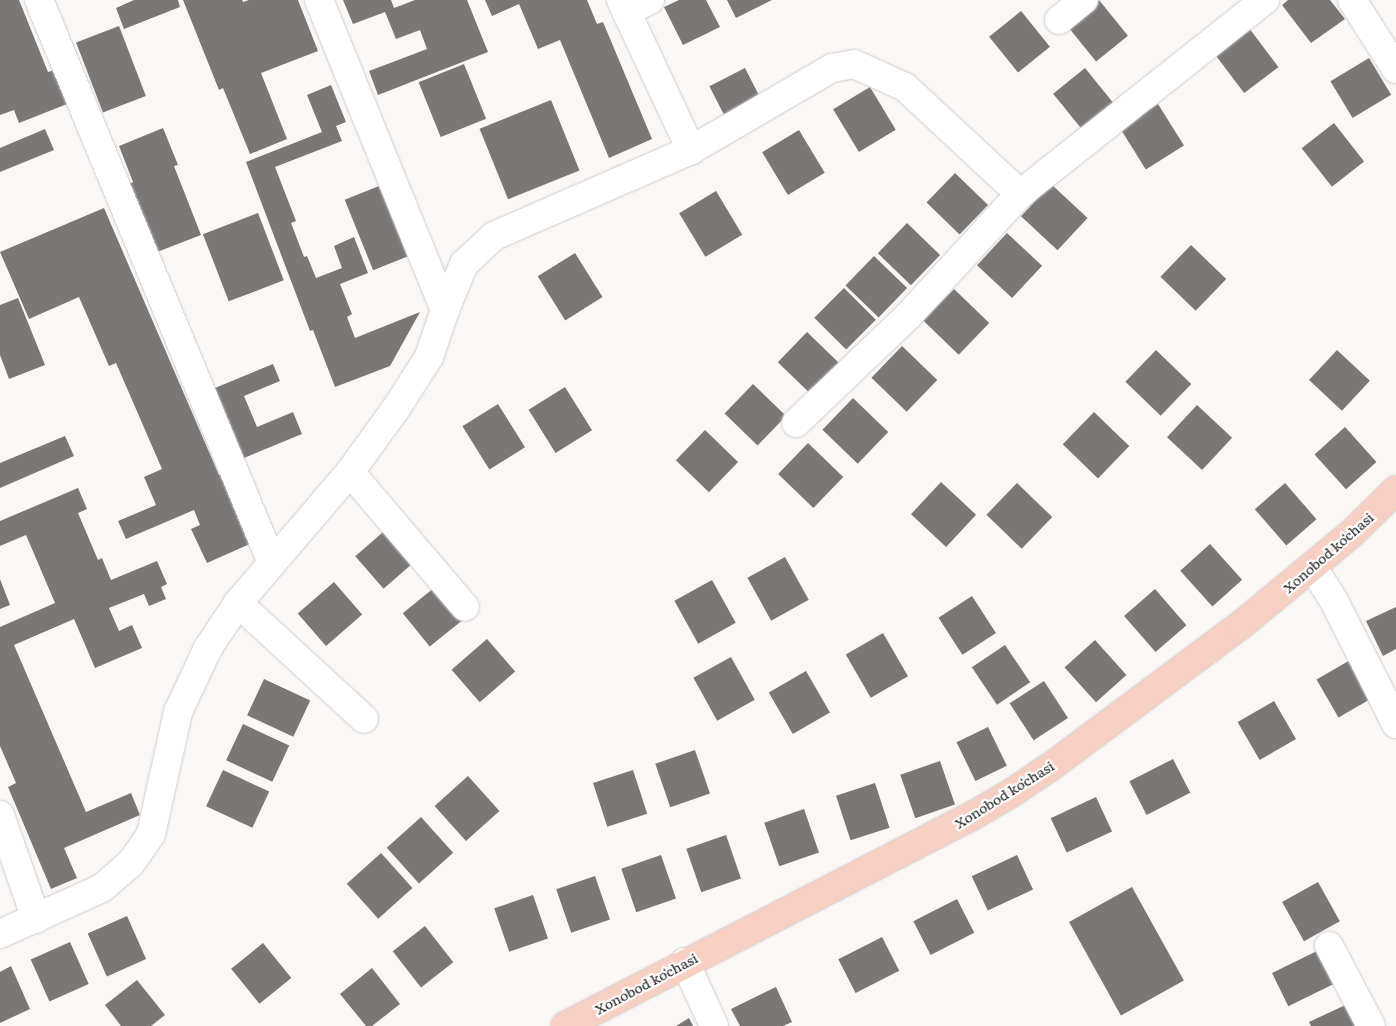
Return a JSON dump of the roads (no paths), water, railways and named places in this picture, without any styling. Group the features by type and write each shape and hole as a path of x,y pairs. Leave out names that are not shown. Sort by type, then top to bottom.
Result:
{"main road":[{"name":"Xonobod koʻchasi","path":"565,1026 685,962 974,815 1013,792 1061,759 1241,625 1351,534 1396,490"}],"street":[{"path":"39,0 272,563"},
{"path":"319,0 444,310"},
{"path":"650,0 624,6 691,150"},
{"path":"1059,20 1084,0"},
{"path":"796,423 909,315 1020,194 1265,0"},
{"path":"1352,0 1396,68"},
{"path":"0,934 102,888 131,863 151,834 178,712 208,648 238,603 350,472 397,407 429,357 444,310 464,264 494,236 691,150 832,68 854,64 905,87 1020,194"},
{"path":"350,472 465,608"},
{"path":"1312,566 1334,601 1396,724"},
{"path":"238,603 364,719"},
{"path":"0,815 36,919"},
{"path":"1329,946 1371,1026"},
{"path":"685,962 714,1026"}]}
